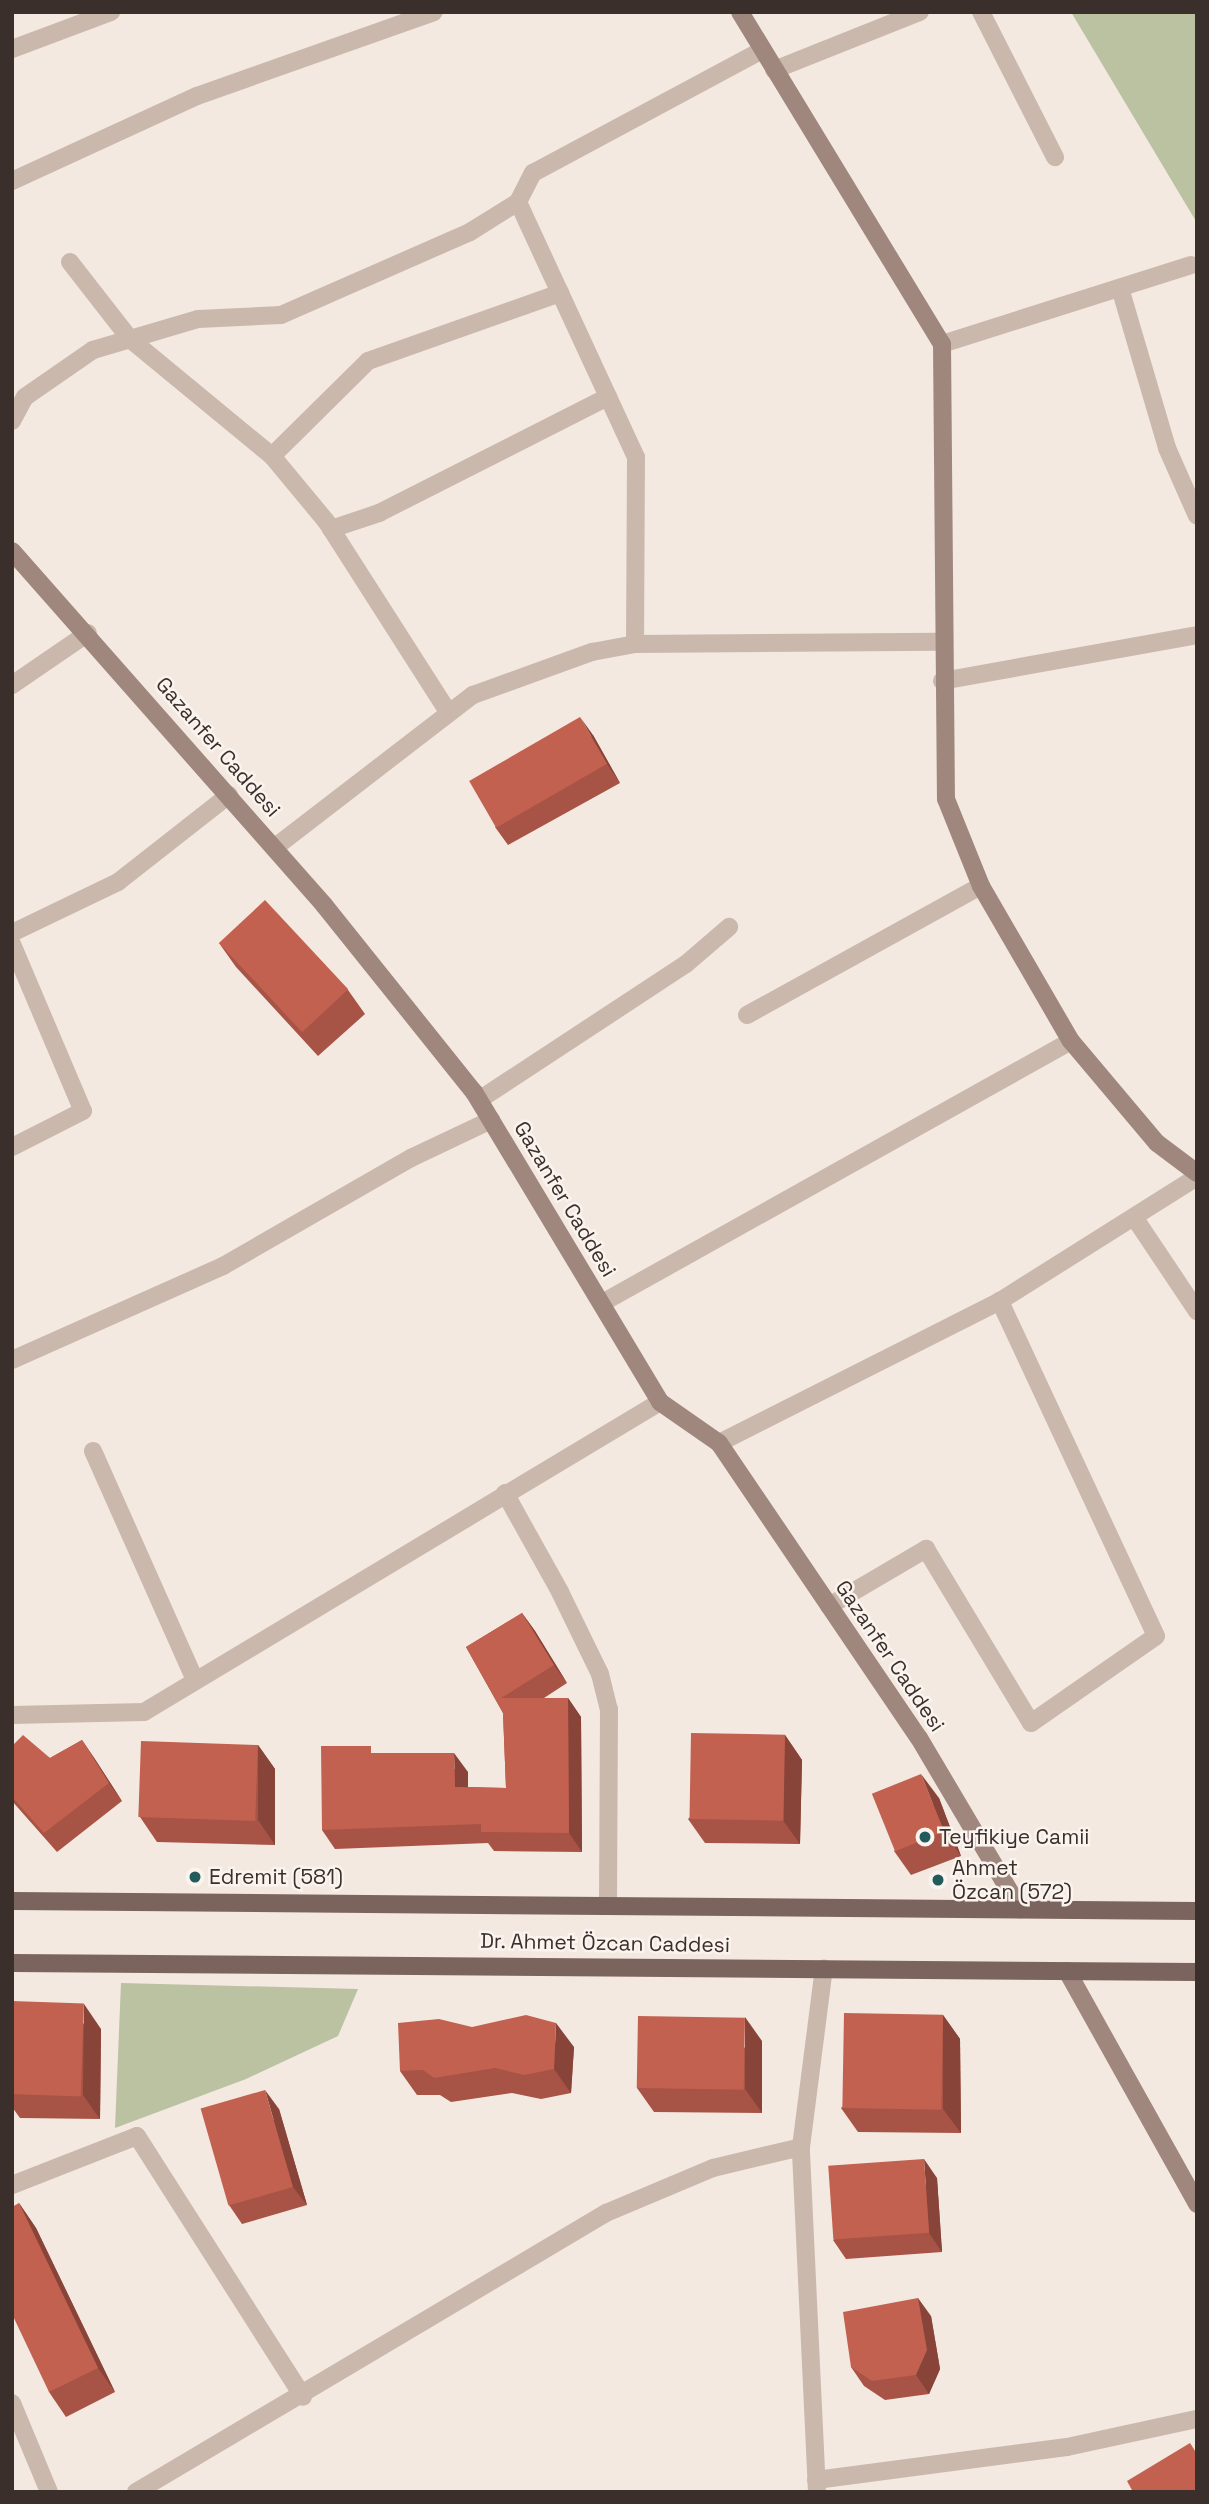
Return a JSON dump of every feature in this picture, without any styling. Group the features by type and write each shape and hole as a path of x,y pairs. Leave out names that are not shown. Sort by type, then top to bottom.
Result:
{"main road":[{"name":"Dr. Ahmet Özcan Caddesi","path":"12,1900 1197,1910"},
{"name":"Dr. Ahmet Özcan Caddesi","path":"12,1963 1197,1972"}],"street":[{"path":"12,49 111,12"},
{"path":"12,181 197,96 434,12"},
{"path":"719,1443 1000,1301 1136,1220 1197,1175 1157,1143 1071,1041 981,886 946,799 941,642 942,344 740,12"},
{"path":"774,70 920,12"},
{"path":"981,12 1055,157"},
{"path":"12,421 25,397 93,350 198,319 281,315 470,232 519,202 533,173 762,50"},
{"path":"519,202 636,457 635,644"},
{"path":"70,262 130,339 272,456 331,529 449,713"},
{"path":"942,344 1191,265"},
{"path":"1120,288 1167,448 1197,516"},
{"path":"272,456 368,361 560,293"},
{"path":"331,529 379,513 608,397"},
{"name":"Gazanfer Caddesi","path":"12,551 89,633 229,795 479,1100 660,1402 719,1443 919,1738 1020,1909"},
{"path":"12,685 89,633"},
{"path":"942,681 1197,635"},
{"path":"274,848 473,695 592,652 635,644 941,642"},
{"path":"12,933 118,882 229,795"},
{"path":"747,1015 981,886"},
{"path":"479,1100 686,964 729,927"},
{"path":"12,944 83,1111 12,1147"},
{"path":"602,1303 1071,1041"},
{"path":"12,1360 223,1266 411,1158 491,1120"},
{"path":"1136,1220 1197,1311"},
{"path":"829,1606 926,1549 1031,1723 1156,1636 1000,1301"},
{"path":"12,1716 144,1712 660,1402"},
{"path":"93,1451 195,1680"},
{"path":"505,1493 588,1650 609,1709 608,1906"},
{"path":"824,1968 800,2147 816,2486 1067,2447 1197,2419"},
{"path":"1067,1971 1197,2204"},
{"path":"12,2185 137,2136 303,2397"},
{"path":"136,2492 303,2397 606,2213 713,2168 800,2147"},
{"path":"12,2403 49,2492"}],"green space":[{"path":"1071,12 1197,12 1197,223"},
{"path":"121,1983 358,1989 338,2036 246,2079 115,2128"}],"building":[{"path":"580,717 607,764 496,828 469,781"},
{"path":"265,900 348,989 302,1032 219,943"},
{"path":"522,1613 554,1665 501,1698 568,1698 569,1833 481,1832 481,1824 322,1830 321,1746 371,1746 371,1753 454,1753 455,1787 506,1788 503,1713 466,1647"},
{"path":"691,1733 785,1735 783,1821 689,1819"},
{"path":"23,1735 50,1758 82,1740 109,1783 44,1833 12,1797 12,1746"},
{"path":"141,1741 258,1745 255,1821 138,1817"},
{"path":"921,1774 944,1831 895,1851 872,1794"},
{"path":"12,2001 84,2004 81,2096 12,2094"},
{"path":"844,2013 943,2015 941,2110 842,2108"},
{"path":"526,2015 556,2023 554,2069 524,2075 495,2068 434,2078 423,2070 400,2071 398,2023 439,2019 472,2027"},
{"path":"638,2016 745,2018 744,2090 637,2088"},
{"path":"265,2090 293,2187 228,2206 201,2108"},
{"path":"924,2159 929,2233 833,2240 828,2166"},
{"path":"19,2203 98,2368 49,2392 12,2314 12,2207"},
{"path":"918,2298 927,2350 916,2375 872,2381 851,2367 843,2312"},
{"path":"1190,2443 1197,2454 1197,2492 1133,2492 1127,2481"}],"place":[{"name":"Teyfikiye Camii","path":"925,1837"},
{"name":"Edremit (581)","path":"195,1877"},
{"name":"Ahmet Özcan (572)","path":"938,1880"}]}
